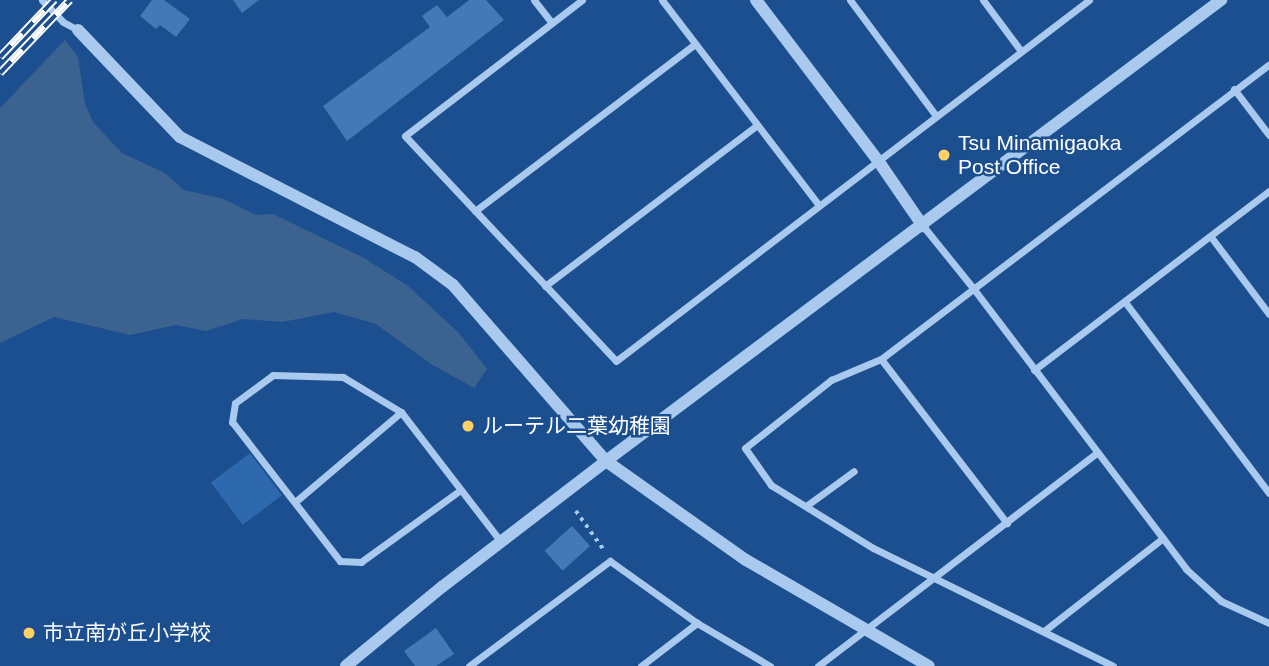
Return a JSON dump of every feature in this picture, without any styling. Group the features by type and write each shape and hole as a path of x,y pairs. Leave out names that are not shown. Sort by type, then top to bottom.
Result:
{"street":[{"path":"42,0 64,22 78,30 180,137 415,257 453,285 470,300 565,417 606,461 746,560 929,666"},
{"path":"534,0 552,23"},
{"path":"582,0 405,136 616,361 1089,0"},
{"path":"662,0 819,205"},
{"path":"756,0 879,162 923,226 1186,569 1213,595 1269,623"},
{"path":"850,0 936,116"},
{"path":"983,0 1021,51"},
{"path":"346,666 606,461 1221,0"},
{"path":"475,211 695,44"},
{"path":"1112,666 873,548 771,485 745,449 831,380 881,359 1269,64"},
{"path":"1234,89 1269,135"},
{"path":"545,286 757,125"},
{"path":"1034,370 1269,191"},
{"path":"1211,237 1269,314"},
{"path":"1125,302 1269,493"},
{"path":"881,359 1007,523"},
{"path":"459,491 361,562 340,561 232,422 235,403 273,375 343,377 401,412 459,491 501,542"},
{"path":"295,502 401,412"},
{"path":"818,666 936,579 1097,453"},
{"path":"806,506 854,471"},
{"path":"1044,631 1163,538"},
{"path":"469,666 610,561 697,623 770,666"},
{"path":"641,666 697,623"}],"path":[{"path":"576,511 610,561"}],"shaded area":[{"path":"65,40 78,57 85,104 93,122 122,153 165,173 184,190 224,199 256,215 273,214 364,258 408,286 459,333 487,369 474,388 431,364 376,324 334,312 282,322 243,319 206,331 176,325 130,335 54,317 0,343 0,108"},
{"path":"250,453 282,495 243,525 211,482"}],"building":[{"path":"152,0 164,0 190,19 176,37 160,25 156,29 140,16"},
{"path":"233,0 259,0 242,13"},
{"path":"469,0 486,0 504,20 347,141 323,106 430,27 422,16 437,5 447,17"},
{"path":"572,526 590,546 563,571 545,551"},
{"path":"436,628 454,654 436,666 415,666 404,651"}],"railway":[{"path":"0,57 54,0"},
{"path":"0,73 70,0"}],"place":[{"name":"Tsu Minamigaoka Post Office","path":"944,155"},
{"name":"ルーテル二葉幼稚園","path":"468,426"},
{"name":"市立南が丘小学校","path":"29,633"}]}
